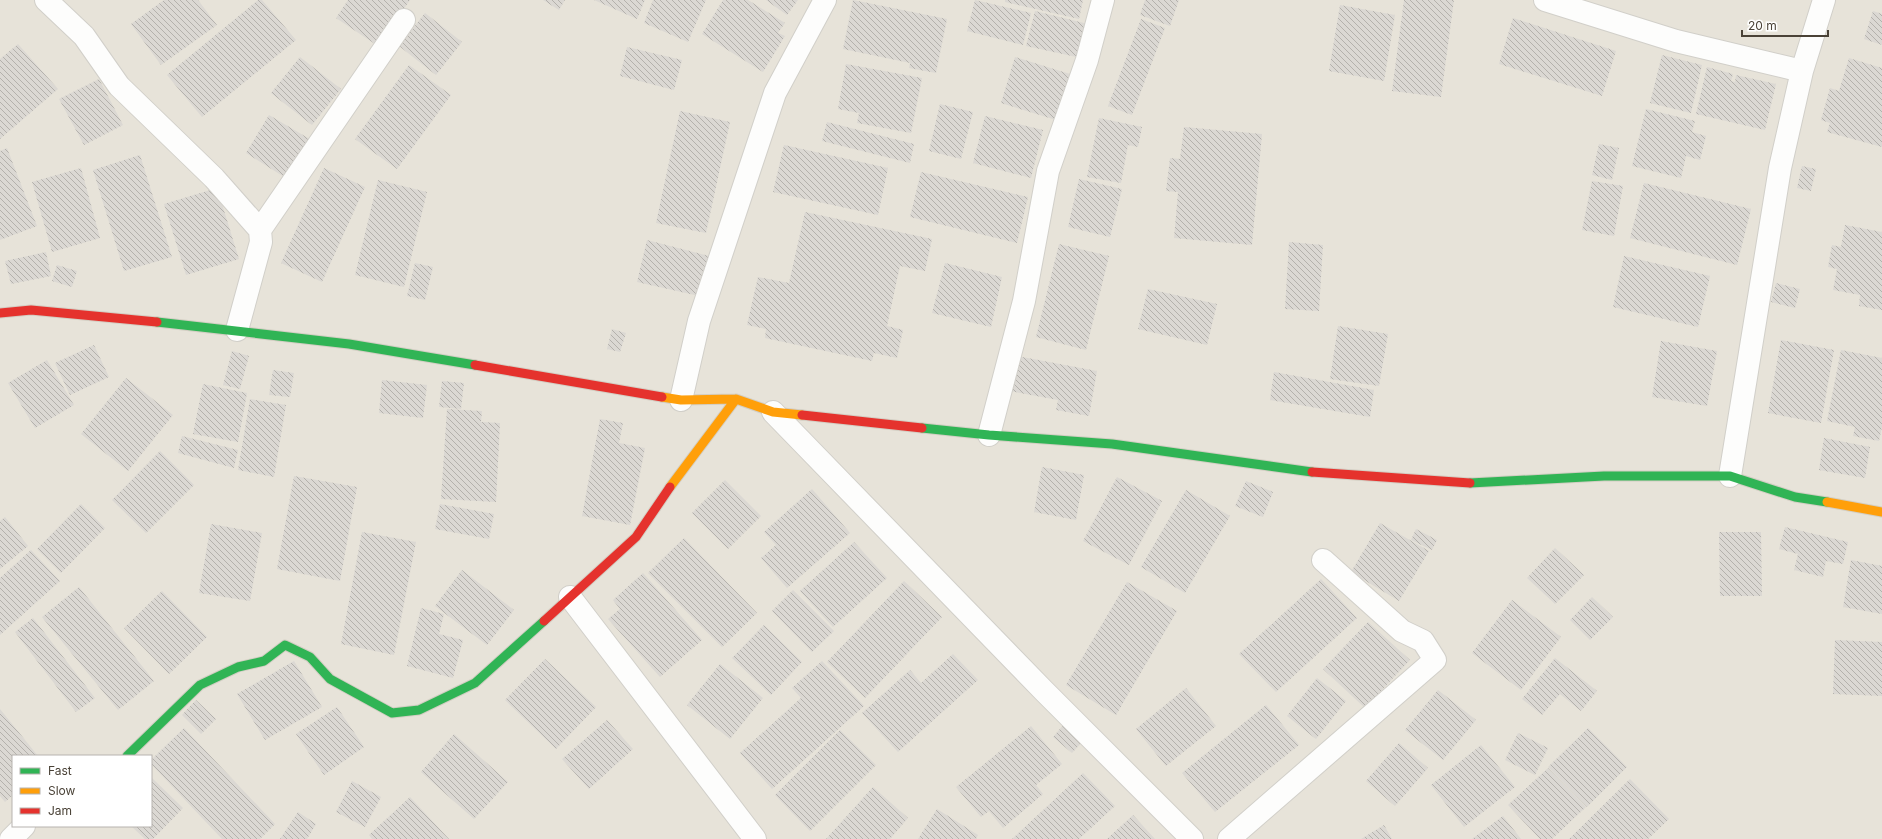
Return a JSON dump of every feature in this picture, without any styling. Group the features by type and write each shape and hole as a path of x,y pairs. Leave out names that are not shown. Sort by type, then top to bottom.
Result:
{"street":[{"path":"46,0 84,36 119,86 214,178 260,230 261,242 238,330"},
{"path":"681,400 700,322 775,92 825,0"},
{"path":"989,435 1024,301 1048,171 1087,60 1104,0"},
{"path":"1545,0 1676,41 1802,70"},
{"path":"1730,476 1780,168 1802,70 1824,0"},
{"path":"260,230 404,20"},
{"path":"0,313 32,310 238,330 349,344 681,400 736,399 773,412 989,435 1112,444 1303,471 1468,483 1604,476 1730,476 1795,497 1882,512"},
{"path":"128,755 200,686 238,667 264,661 285,645 310,657 330,678 392,713 419,710 475,683 636,537 686,464 736,399"},
{"path":"773,412 1044,691 1192,839"},
{"path":"1229,839 1435,660 1423,641 1402,631 1323,560"},
{"path":"570,597 755,839"},
{"path":"11,839 23,827"}],"shaded area":[{"path":"0,0 1882,0 1882,839 0,839"}],"building":[{"path":"164,0 198,0 217,25 161,65 131,24"},
{"path":"258,0 262,0 296,40 202,117 167,75"},
{"path":"348,0 410,0 378,46 336,18"},
{"path":"543,0 565,0 559,10"},
{"path":"594,0 645,0 637,19"},
{"path":"653,0 706,0 688,42 644,23"},
{"path":"723,0 748,0 785,23 778,33 785,36 763,72 702,34"},
{"path":"766,0 798,0 787,15"},
{"path":"853,0 947,19 936,73 909,68 910,63 843,49"},
{"path":"975,0 1031,13 1023,45 967,31"},
{"path":"1005,0 1083,0 1079,19 1005,2"},
{"path":"1145,0 1179,0 1170,26 1140,15"},
{"path":"1404,0 1454,0 1441,97 1392,91"},
{"path":"1340,5 1395,15 1384,81 1329,71"},
{"path":"1035,11 1088,24 1081,58 1026,46"},
{"path":"1873,11 1882,14 1882,45 1864,39"},
{"path":"425,13 462,42 436,75 399,46"},
{"path":"1513,18 1616,51 1602,96 1499,64"},
{"path":"1141,19 1165,28 1132,115 1108,106"},
{"path":"18,44 58,89 0,139 0,59"},
{"path":"627,47 682,60 674,90 620,76"},
{"path":"1662,55 1702,65 1691,113 1650,103"},
{"path":"300,57 341,89 312,125 271,93"},
{"path":"1015,57 1070,74 1056,120 1001,103"},
{"path":"1849,58 1882,68 1882,147 1827,132 1830,123 1821,120 1830,88 1839,91"},
{"path":"846,64 922,78 911,133 857,123 859,113 838,109"},
{"path":"409,65 451,95 397,169 355,139"},
{"path":"1707,67 1733,74 1731,81 1735,82 1736,75 1776,84 1765,130 1696,114"},
{"path":"99,79 123,125 84,145 59,99"},
{"path":"940,104 973,112 961,159 929,151"},
{"path":"1646,109 1695,121 1692,132 1706,136 1700,160 1686,156 1681,178 1632,166"},
{"path":"680,111 730,122 706,233 656,223"},
{"path":"269,115 313,141 289,180 246,153"},
{"path":"985,116 1043,130 1031,178 973,163"},
{"path":"1099,118 1142,127 1138,147 1128,145 1121,183 1087,177"},
{"path":"827,122 914,144 910,163 822,141"},
{"path":"1184,127 1262,134 1252,245 1174,238 1178,192 1166,191 1170,158 1180,159"},
{"path":"1599,144 1619,148 1612,180 1592,175"},
{"path":"784,145 888,168 878,215 773,192"},
{"path":"7,148 37,226 0,240 0,151"},
{"path":"140,155 172,257 124,271 93,170"},
{"path":"1802,166 1816,169 1811,191 1797,188"},
{"path":"81,168 100,238 52,252 32,182"},
{"path":"324,168 365,187 322,282 281,263"},
{"path":"921,172 1028,197 1017,243 910,217"},
{"path":"1079,179 1122,189 1110,237 1068,227"},
{"path":"378,180 427,192 404,287 355,275"},
{"path":"1592,181 1623,186 1614,236 1582,230"},
{"path":"1644,183 1751,209 1737,265 1630,238"},
{"path":"217,188 239,259 186,275 164,204"},
{"path":"805,212 932,239 925,271 900,266 887,326 903,330 897,358 874,353 872,361 765,338 766,329 747,325 758,277 789,283"},
{"path":"1845,225 1882,232 1882,310 1859,306 1860,295 1833,290 1837,269 1828,267 1832,245 1841,247"},
{"path":"647,240 709,256 699,296 637,282"},
{"path":"1289,242 1323,245 1319,311 1285,309"},
{"path":"1059,244 1109,256 1086,350 1036,337"},
{"path":"46,252 51,276 11,284 5,261"},
{"path":"1624,256 1710,276 1698,327 1613,307"},
{"path":"415,263 433,267 425,300 407,296"},
{"path":"945,263 1002,277 991,327 932,313"},
{"path":"57,265 77,271 72,287 52,281"},
{"path":"1776,283 1800,289 1795,308 1771,302"},
{"path":"1148,289 1217,304 1207,345 1138,329"},
{"path":"1338,326 1388,334 1379,386 1330,379"},
{"path":"612,329 626,333 620,352 607,349"},
{"path":"1781,340 1834,350 1821,423 1768,413"},
{"path":"1661,341 1717,351 1707,406 1652,397"},
{"path":"94,345 109,377 70,395 55,363"},
{"path":"1841,350 1882,358 1882,427 1879,441 1853,436 1855,427 1827,421"},
{"path":"232,351 249,356 240,389 223,385"},
{"path":"1017,356 1097,371 1089,416 1056,410 1058,400 1010,391"},
{"path":"47,360 74,405 35,428 8,383"},
{"path":"273,370 294,373 290,397 269,395"},
{"path":"1274,372 1374,390 1370,417 1270,400"},
{"path":"126,378 173,415 128,471 81,434"},
{"path":"382,380 427,385 423,418 379,413"},
{"path":"442,381 464,383 461,409 439,407"},
{"path":"203,384 247,393 238,442 193,434"},
{"path":"250,399 286,405 274,477 238,470"},
{"path":"447,409 482,411 481,422 500,423 496,502 441,499"},
{"path":"600,419 623,423 619,443 645,448 630,525 582,516"},
{"path":"182,436 238,450 234,468 178,453"},
{"path":"1824,438 1870,447 1865,478 1819,470"},
{"path":"160,451 194,485 146,533 112,500"},
{"path":"1042,467 1084,475 1076,520 1034,512"},
{"path":"294,476 357,487 340,581 277,569"},
{"path":"1117,477 1162,501 1129,565 1083,541"},
{"path":"725,480 761,516 728,549 692,513"},
{"path":"1246,481 1273,492 1263,517 1235,506"},
{"path":"812,489 850,533 787,588 761,558 776,545 764,532"},
{"path":"1186,490 1230,516 1185,593 1141,567"},
{"path":"81,504 105,528 61,573 37,549"},
{"path":"440,504 494,514 489,539 435,529"},
{"path":"5,517 28,546 0,569 0,521"},
{"path":"1380,523 1429,551 1399,601 1351,572"},
{"path":"211,524 262,533 250,601 199,593"},
{"path":"1785,527 1848,542 1843,564 1826,561 1823,577 1794,570 1798,554 1779,549"},
{"path":"1416,529 1437,540 1432,550 1411,540"},
{"path":"362,532 416,542 394,655 341,644"},
{"path":"1719,532 1761,532 1762,596 1720,596"},
{"path":"684,538 757,613 722,647 648,573"},
{"path":"854,542 887,578 833,627 800,591"},
{"path":"1555,548 1584,575 1555,604 1527,578"},
{"path":"31,550 60,581 0,635 0,578"},
{"path":"1851,560 1882,566 1882,614 1843,607"},
{"path":"462,570 514,610 487,645 435,606"},
{"path":"643,573 702,640 660,677 608,619 620,609 613,600"},
{"path":"1321,579 1357,618 1276,692 1239,654"},
{"path":"904,581 942,617 865,698 827,662"},
{"path":"1127,582 1177,611 1116,715 1066,685"},
{"path":"79,587 154,681 118,710 42,617"},
{"path":"793,590 834,631 812,652 772,611"},
{"path":"162,591 207,637 169,674 124,628"},
{"path":"1592,597 1613,617 1590,640 1570,620"},
{"path":"1512,600 1561,637 1521,690 1472,653"},
{"path":"421,608 444,614 439,634 463,640 453,678 407,666"},
{"path":"33,618 95,698 76,712 15,632"},
{"path":"1368,622 1410,660 1365,708 1323,669"},
{"path":"764,625 802,662 771,695 732,658"},
{"path":"1835,640 1882,642 1882,696 1833,694"},
{"path":"953,654 978,680 898,752 862,713 910,670 921,683"},
{"path":"1555,658 1597,691 1581,711 1560,694 1542,715 1522,699"},
{"path":"545,659 596,707 556,749 505,700"},
{"path":"294,661 322,707 265,740 237,694"},
{"path":"822,661 864,706 772,789 740,753 801,698 792,688"},
{"path":"720,664 763,698 730,739 687,705"},
{"path":"1317,678 1346,701 1316,739 1287,716"},
{"path":"1186,688 1216,726 1166,766 1136,729"},
{"path":"1438,690 1476,720 1443,760 1405,730"},
{"path":"196,700 216,719 201,734 182,715"},
{"path":"1266,705 1299,745 1215,812 1182,773"},
{"path":"337,707 364,747 324,775 296,734"},
{"path":"0,709 37,755 12,755 12,796 5,802 0,796"},
{"path":"607,720 633,749 589,789 562,759"},
{"path":"1065,723 1084,740 1072,753 1053,737"},
{"path":"1031,726 1062,764 1036,785 1043,794 1003,828 989,811 981,817 956,787"},
{"path":"184,728 275,824 260,839 222,839 152,765 152,759"},
{"path":"1588,728 1627,767 1587,807 1548,767"},
{"path":"840,730 876,765 810,831 775,795"},
{"path":"1518,733 1548,748 1535,775 1505,760"},
{"path":"454,734 508,782 474,819 421,772"},
{"path":"1399,743 1428,768 1395,806 1366,781"},
{"path":"1481,745 1515,787 1464,827 1431,785"},
{"path":"1548,768 1586,807 1552,839 1540,839 1508,805"},
{"path":"1083,773 1115,806 1079,839 1012,839"},
{"path":"152,778 183,808 153,839 145,839 132,827 152,827"},
{"path":"1630,779 1669,819 1648,839 1569,839"},
{"path":"352,781 381,797 365,827 336,812"},
{"path":"873,787 908,818 890,839 826,839"},
{"path":"410,797 449,839 372,839 369,835"},
{"path":"937,809 978,835 976,839 918,839"},
{"path":"298,812 316,824 307,839 280,839"},
{"path":"1133,815 1155,839 1107,839"},
{"path":"1503,816 1521,839 1472,839"},
{"path":"1384,825 1392,839 1361,839"}],"traffic: fast":[{"path":"157,322 349,344 475,365"},
{"path":"922,428 989,435 1112,444 1312,472"},
{"path":"1470,483 1604,476 1730,476 1795,497 1827,502"},
{"path":"128,755 200,685 238,667 264,661 285,645 310,657 330,679 392,713 419,710 475,683 544,621"}],"traffic: slow":[{"path":"662,397 681,400 736,399 773,412 802,415"},
{"path":"670,487 736,399"},
{"path":"1827,502 1882,512"}],"traffic: jam":[{"path":"0,313 31,310 157,322"},
{"path":"475,365 662,397"},
{"path":"802,415 922,428"},
{"path":"1312,472 1470,483"},
{"path":"544,621 636,537 670,487"}]}
